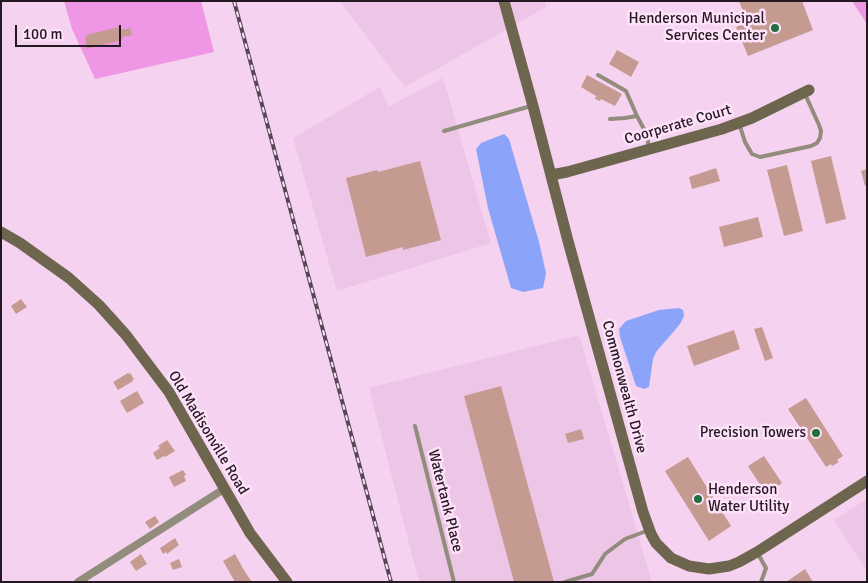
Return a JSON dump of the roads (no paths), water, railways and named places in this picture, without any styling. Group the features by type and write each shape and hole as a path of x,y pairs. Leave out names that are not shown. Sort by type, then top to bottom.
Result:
{"street":[{"name":"Commonwealth Drive","path":"505,6 640,503 656,544 671,558 689,566 709,569 729,566 757,552 867,480"},
{"name":"Coorperate Court","path":"551,175 699,136 739,123 807,91"},
{"name":"Old Madisonville Road","path":"1,232 20,243 71,280 126,335 169,392 250,533 287,582"},
{"path":"78,582 224,489"}],"lane":[{"path":"498,1 505,6"},
{"path":"598,75 626,91 646,133 649,149"},
{"path":"739,123 745,142 752,154 760,157 811,146 820,138 820,131 807,91"},
{"path":"444,131 533,106"},
{"path":"610,119 637,116"},
{"name":"Watertank Place","path":"415,426 454,582"},
{"path":"565,582 592,574 605,554 625,539 649,530"},
{"path":"757,552 766,568 761,582"}],"water":[{"path":"504,134 509,139 539,242 546,273 543,288 523,292 511,288 488,208 476,149 481,143"},
{"path":"679,308 683,310 684,316 680,324 656,352 653,359 649,387 644,389 636,386 619,329 626,321 659,310"}],"railway":[{"path":"234,1 391,582"}],"place":[{"name":"Henderson Municipal Services Center","path":"775,28"},
{"name":"Precision Towers","path":"816,433"},
{"name":"Henderson Water Utility","path":"698,499"}]}
